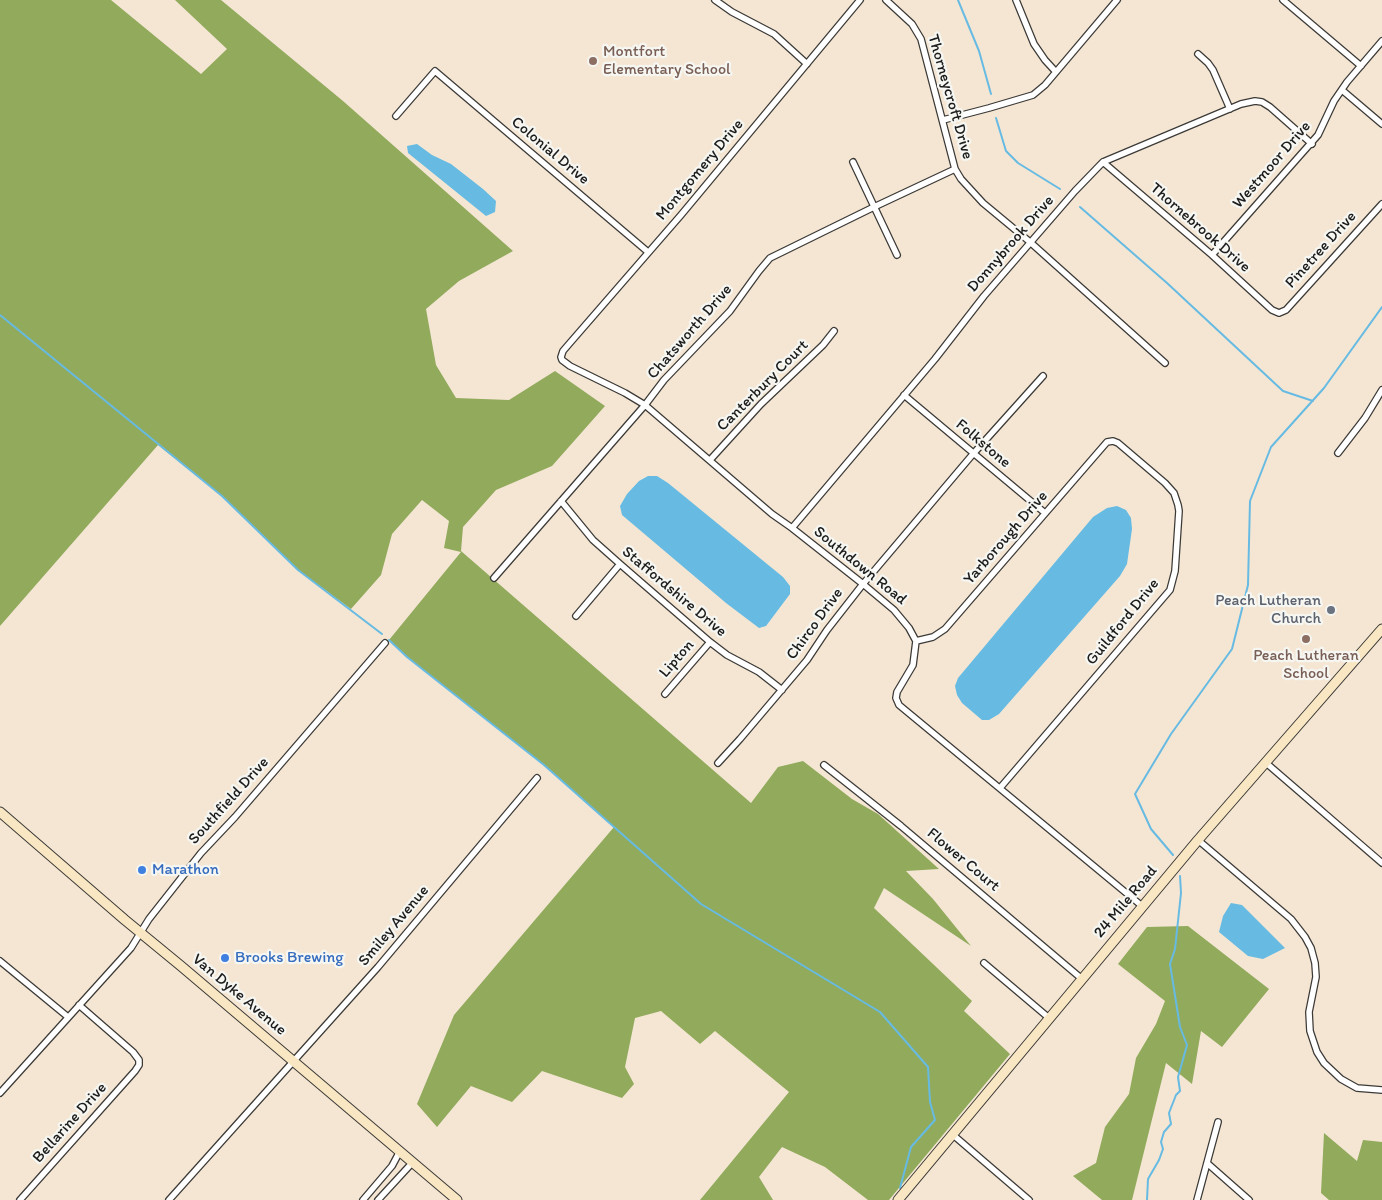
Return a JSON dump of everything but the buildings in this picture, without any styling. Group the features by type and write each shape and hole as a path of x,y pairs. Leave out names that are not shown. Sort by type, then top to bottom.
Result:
{"street":[{"path":"715,0 732,12 774,34 808,64"},
{"name":"Montgomery Drive","path":"561,357 569,344 808,64 860,0"},
{"name":"Thorneycroft Drive","path":"886,0 917,31 924,49 956,170 974,195 1030,242 1165,363"},
{"path":"1016,0 1034,44 1056,72"},
{"path":"943,120 1026,98 1039,91 1117,0"},
{"path":"1283,0 1361,66"},
{"name":"Westmoor Drive","path":"1212,255 1312,144 1323,127 1334,101 1382,41"},
{"path":"1198,54 1213,70 1230,109"},
{"name":"Colonial Drive","path":"396,116 435,71 648,252"},
{"path":"1342,90 1382,124"},
{"name":"Donnybrook Drive","path":"792,528 904,395 978,303 1092,172 1103,162 1251,101 1262,102 1312,144"},
{"path":"853,162 897,255"},
{"name":"Thornebrook Drive","path":"1103,162 1212,255 1272,310 1279,313"},
{"name":"Chatsworth Drive","path":"494,578 645,405 664,380 730,311 758,271 770,258 874,206 956,170"},
{"name":"Pinetree Drive","path":"1279,313 1286,310 1382,204"},
{"name":"Canterbury Court","path":"710,460 761,404 823,345 834,331"},
{"name":"Southdown Road","path":"561,357 570,366 624,392 645,405 772,514 863,584 902,619 916,641"},
{"name":"Chirco Drive","path":"718,764 807,660 827,630 863,584 972,454 1043,376"},
{"path":"1338,453 1365,418 1382,390"},
{"name":"Folkstone","path":"904,395 972,454 1045,513"},
{"name":"Yarborough Drive","path":"916,641 933,637 945,629 1110,440"},
{"name":"Guildford Drive","path":"1000,788 1166,595 1173,581 1179,511 1176,498 1165,483 1118,443 1110,440"},
{"name":"Staffordshire Drive","path":"561,501 593,540 710,642 727,655 764,676 782,690"},
{"path":"576,616 620,564"},
{"name":"24 Mile Road","path":"898,1200 1142,906 1382,629"},
{"path":"916,641 913,665 899,687 897,701 908,713 1142,906"},
{"name":"Lipton","path":"665,694 710,642"},
{"name":"Southfield Drive","path":"0,1093 131,948 149,919 201,853 235,817 385,644"},
{"path":"1265,762 1382,863"},
{"name":"Flower Court","path":"824,766 901,826 1082,978"},
{"name":"Smiley Avenue","path":"169,1200 378,967 538,778"},
{"name":"Van Dyke Avenue","path":"0,812 141,934 457,1200"},
{"path":"1198,840 1291,919 1305,937 1313,955 1316,977 1309,1012 1310,1031 1317,1052 1324,1063 1341,1079 1356,1088 1382,1090"},
{"path":"0,961 68,1017"},
{"path":"984,963 1049,1018"},
{"name":"Bellarine Drive","path":"20,1200 136,1071 139,1062 133,1052 79,1006"},
{"path":"1197,1200 1218,1122"},
{"path":"952,1134 1028,1200"},
{"path":"363,1200 392,1166 400,1151"},
{"path":"378,1200 413,1162"},
{"path":"1206,1163 1249,1200"}],"green space":[{"path":"0,0 111,0 201,74 227,49 175,0 221,0 343,101 513,251 459,281 426,309 436,365 456,398 509,400 555,371 605,406 552,466 496,490 463,527 461,551 751,803 778,767 803,761 852,799 878,814 939,869 906,871 933,899 971,946 884,888 874,908 972,1001 964,1011 1010,1054 889,1200 868,1200 825,1167 782,1147 759,1177 773,1200 700,1200 789,1092 715,1031 700,1044 661,1011 635,1018 625,1067 634,1084 622,1098 542,1071 512,1102 471,1086 437,1127 417,1104 454,1015 614,827 544,765 407,657 389,640 461,552 444,548 449,521 422,500 392,534 381,575 351,609 298,570 222,496 158,445 0,626"},
{"path":"1188,926 1269,989 1222,1047 1201,1031 1192,1084 1166,1063 1132,1200 1102,1200 1073,1176 1096,1163 1105,1127 1129,1094 1136,1058 1156,1024 1165,1001 1118,964 1147,927"},
{"path":"1324,1133 1357,1161 1363,1140 1382,1142 1382,1200 1329,1200 1321,1193"}],"water":[{"path":"417,144 432,155 451,164 483,189 496,201 495,212 486,216 408,153 407,146"},
{"path":"648,476 657,476 668,483 783,577 790,586 790,594 766,626 759,628 726,603 622,515 620,506 627,494 639,481"},
{"path":"1117,506 1126,510 1131,518 1132,529 1127,564 1120,576 999,714 989,720 982,720 962,703 957,695 955,686 958,678 1093,517 1107,508"},
{"path":"1231,903 1242,905 1285,948 1263,959 1248,956 1219,932 1223,916"}],"waterway":[{"path":"958,0 979,51 991,94"},
{"path":"996,118 1006,151 1018,163 1060,189"},
{"path":"1080,207 1167,283 1283,391 1313,401"},
{"path":"1173,855 1151,829 1135,794 1171,734 1232,649 1248,585 1250,501 1271,447 1324,388 1382,307"},
{"path":"0,315 222,496 298,570 382,634"},
{"path":"389,640 407,657 544,765 701,904 880,1012 928,1067 930,1102 935,1120 911,1147 900,1188"},
{"path":"1147,1200 1148,1179 1159,1160 1163,1149 1161,1142 1164,1132 1171,1124 1169,1113 1176,1095 1180,1091 1178,1077 1187,1045 1180,1027 1170,964 1175,949 1181,893 1180,876"}],"place":[{"name":"Montfort Elementary School","path":"593,61"},
{"name":"Peach Lutheran Church","path":"1331,610"},
{"name":"Peach Lutheran School","path":"1306,639"},
{"name":"Marathon","path":"142,870"},
{"name":"Brooks Brewing","path":"225,958"}]}
